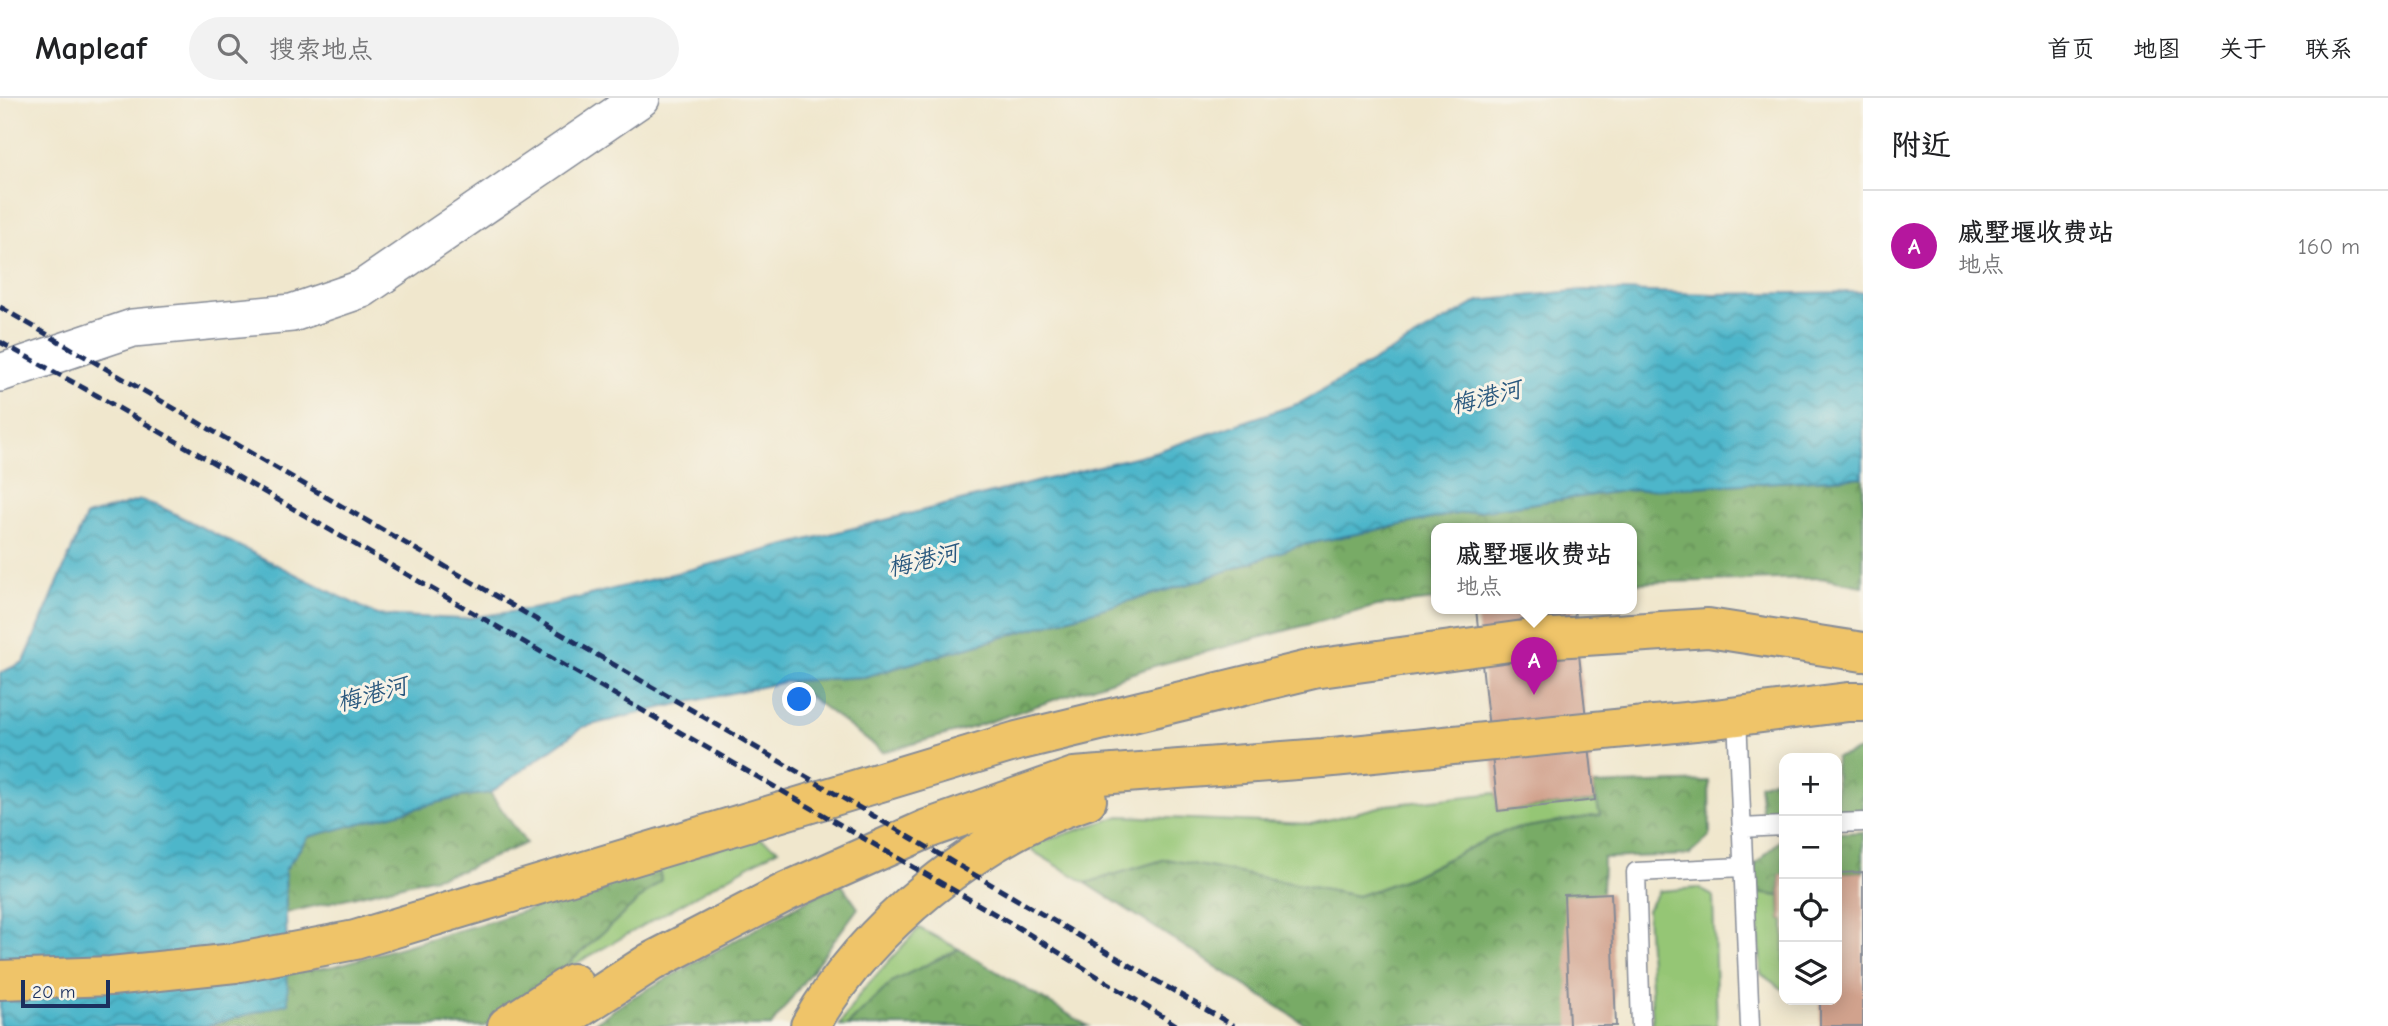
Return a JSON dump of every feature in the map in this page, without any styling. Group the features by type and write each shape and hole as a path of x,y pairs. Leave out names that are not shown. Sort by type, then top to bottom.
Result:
{"highway":[{"path":"0,980 111,976 234,963 355,940 1017,741 1313,668 1537,639 1708,628 1863,652"},
{"path":"1772,638 1863,641"},
{"path":"507,1026 639,941 777,870 907,812 1068,750 1313,668"},
{"path":"552,1026 651,962 788,891 927,829 1074,778 1323,758 1858,703"},
{"path":"810,1026 823,1003 870,942 928,891 990,844 1056,810 1181,769"}],"street":[{"path":"0,373 132,328 292,313 362,289 641,98"}],"lane":[{"path":"1737,716 1750,1026"},
{"path":"1842,823 1863,822"},
{"path":"1741,828 1779,826"},
{"path":"1641,1026 1636,872 1743,867"}],"green space":[{"path":"1863,477 1863,586 1820,578 1637,583 1637,523 1431,523 1431,601 1377,606 1154,666 971,728 883,752 789,681 864,677 1195,582 1297,546 1450,515 1622,491"},
{"path":"1863,749 1863,813 1842,814 1842,756"},
{"path":"1779,778 1779,818 1763,819 1759,785"},
{"path":"1709,781 1710,836 1689,855 1603,858 1602,894 1569,1026 1308,1026 1086,883 1166,859 1358,896 1411,877 1504,831 1600,815 1593,785"},
{"path":"1593,785 1600,815 1504,831 1411,877 1358,896 1166,859 1086,883 1026,847 1120,816 1311,824 1387,805 1496,793 1498,811 1594,801"},
{"path":"490,793 526,843 460,871 286,913 285,870 308,837 459,797"},
{"path":"1863,832 1863,872 1842,873 1842,833"},
{"path":"756,836 778,849 556,975 661,880 659,868"},
{"path":"1779,841 1779,896 1757,893 1755,865"},
{"path":"659,868 661,880 556,975 485,1026 207,1026 287,1003 287,973 335,966 495,920"},
{"path":"840,882 858,908 771,1026 590,1026 628,1000"},
{"path":"1698,888 1713,896 1717,1026 1653,1026 1647,910 1659,891"},
{"path":"1757,893 1779,896 1779,987 1761,974"},
{"path":"919,928 959,949 893,981 847,1026 839,1026 861,992"},
{"path":"959,949 1088,1026 847,1026 893,981"}],"water":[{"name":"梅港河","path":"1584,290 1714,294 1863,292 1863,477 1622,491 1450,515 1297,546 1195,582 864,677 789,681 583,727 490,793 459,797 308,837 285,870 288,1003 207,1026 0,1026 0,673 24,662 86,516 141,500 163,508 377,615 461,619 538,608 1158,451 1300,403 1479,301"}],"building":[{"path":"1477,614 1575,614 1595,800 1498,811"},
{"path":"1863,872 1863,1026 1820,1026 1820,1005 1842,1005 1842,873"},
{"path":"1611,893 1616,1026 1569,1026 1564,895"}],"railway":[{"path":"0,307 1234,1026"},
{"path":"0,342 1019,928 1178,1026"}],"place":[{"name":"戚墅堰收费站","path":"1534,695"}]}
